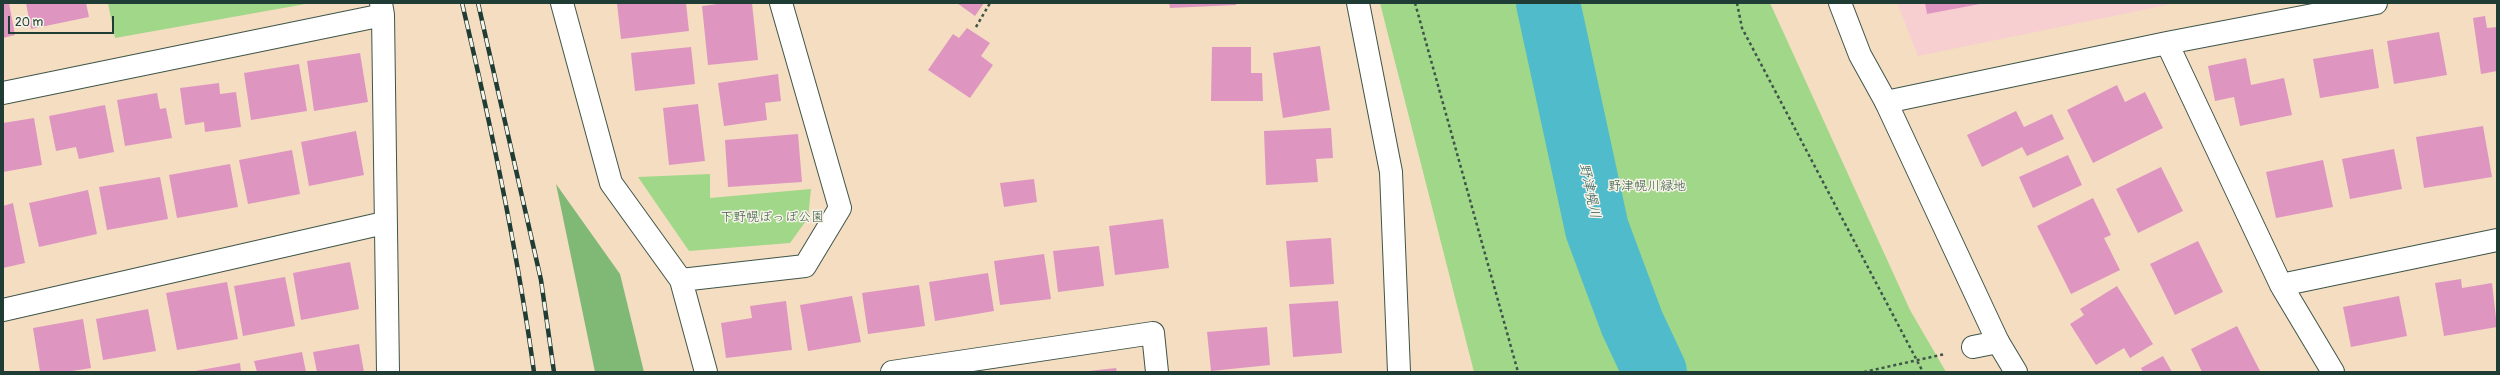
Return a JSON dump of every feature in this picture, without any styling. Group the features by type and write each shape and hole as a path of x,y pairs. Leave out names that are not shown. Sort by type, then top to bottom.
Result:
{"street":[{"path":"562,3 611,183 681,280 706,372"},
{"path":"681,280 805,266 840,208 781,3"},
{"path":"1358,3 1391,172 1399,372"},
{"path":"1840,3 1860,55 1886,102 1998,342 2016,372"},
{"path":"1886,102 2166,43 2376,3"},
{"path":"3,93 382,9 384,224 388,372"},
{"path":"2166,43 2281,285 2333,372"},
{"path":"3,310 384,224"},
{"path":"2281,285 2497,240"},
{"path":"892,372 943,369 1153,333 1157,372"},
{"path":"1973,347 1998,342"}],"path":[{"path":"976,27 990,3"},
{"path":"1415,3 1518,372"},
{"path":"1737,3 1742,28 1923,372"},
{"path":"1864,372 1916,360"}],"shaded area":[{"path":"1897,3 2177,3 1918,56"}],"green space":[{"path":"108,3 311,3 115,38"},
{"name":"野津幌川緑地","path":"1380,3 1770,3 1910,310 1946,372 1474,372"},
{"name":"下野幌ぽっぽ公園","path":"710,174 710,198 811,189 808,218 790,243 689,251 638,177"},
{"path":"556,184 620,274 644,372 595,372"}],"building":[{"path":"3,3 9,3 15,35 3,38"},
{"path":"26,3 86,3 89,17 31,29"},
{"path":"617,3 686,3 689,31 621,39"},
{"path":"725,3 752,3 758,60 708,65 702,6"},
{"path":"957,3 984,3 975,16"},
{"path":"1169,3 1236,3 1236,5 1170,8"},
{"path":"1925,3 1980,3 1980,4 1927,14"},
{"path":"2485,16 2487,28 2497,27 2497,71 2481,74 2473,18"},
{"path":"967,28 990,43 981,56 993,65 970,98 928,70 953,34 959,38"},
{"path":"2439,32 2447,75 2394,84 2387,41"},
{"path":"1320,46 1330,110 1283,118 1273,53"},
{"path":"691,47 695,84 635,91 631,53"},
{"path":"1212,47 1251,47 1251,73 1262,73 1263,101 1211,101"},
{"path":"2373,49 2379,88 2320,98 2313,59"},
{"path":"360,53 368,102 314,111 307,61"},
{"path":"2246,58 2251,85 2284,78 2292,115 2240,126 2234,97 2215,101 2208,66"},
{"path":"299,64 307,111 251,120 244,73"},
{"path":"778,74 781,101 765,103 767,120 724,126 718,83"},
{"path":"219,83 220,94 236,92 241,127 205,132 204,122 185,125 180,88"},
{"path":"2117,85 2125,102 2145,92 2163,128 2093,163 2067,110"},
{"path":"157,93 160,109 166,108 172,138 125,146 117,100"},
{"path":"698,104 705,161 669,165 663,108"},
{"path":"105,105 114,152 79,159 76,147 56,151 49,116"},
{"path":"2016,111 2024,127 2052,114 2064,139 2027,156 2022,147 1982,167 1967,135"},
{"path":"34,118 42,165 3,172 3,123"},
{"path":"2483,126 2492,177 2424,188 2416,137"},
{"path":"1331,128 1333,158 1316,159 1318,182 1266,185 1264,131"},
{"path":"356,131 364,175 309,186 301,142"},
{"path":"798,134 802,182 728,187 725,140"},
{"path":"2394,149 2402,189 2350,199 2342,159"},
{"path":"292,150 300,194 248,204 239,160"},
{"path":"2068,155 2082,185 2033,208 2019,177"},
{"path":"2323,160 2333,207 2276,218 2266,172"},
{"path":"230,164 238,207 177,218 169,175"},
{"path":"2161,167 2183,211 2138,233 2116,189"},
{"path":"160,177 168,219 107,230 99,187"},
{"path":"1034,179 1037,202 1004,207 1000,183"},
{"path":"88,190 97,234 39,247 29,203"},
{"path":"2093,198 2111,235 2104,238 2120,270 2071,294 2037,226"},
{"path":"13,203 25,263 3,268 3,206"},
{"path":"1163,219 1169,268 1115,275 1109,226"},
{"path":"1331,238 1334,284 1290,287 1286,241"},
{"path":"2198,241 2223,292 2175,315 2150,264"},
{"path":"1099,246 1104,286 1058,292 1053,251"},
{"path":"1044,254 1051,299 1000,305 994,261"},
{"path":"350,262 359,309 301,320 293,273"},
{"path":"988,273 994,311 935,321 929,282"},
{"path":"285,277 295,326 243,336 234,286"},
{"path":"2461,279 2462,288 2492,283 2497,327 2444,336 2435,283"},
{"path":"227,282 238,339 177,350 166,293"},
{"path":"919,285 925,326 868,334 862,293"},
{"path":"2117,286 2153,344 2130,358 2124,348 2096,365 2070,324 2084,315 2080,309"},
{"path":"852,296 861,342 808,351 800,305"},
{"path":"2399,296 2407,336 2351,347 2343,307"},
{"path":"786,301 792,350 726,358 721,323 752,318 750,306"},
{"path":"1338,301 1342,353 1293,357 1289,304"},
{"path":"148,309 156,351 103,360 96,319"},
{"path":"83,319 91,368 66,372 40,372 33,328"},
{"path":"2237,326 2260,371 2202,372 2191,349"},
{"path":"1267,327 1270,365 1211,371 1207,332"},
{"path":"359,344 364,372 317,372 313,352"},
{"path":"302,352 306,372 257,372 254,361"},
{"path":"2163,356 2172,372 2143,372 2141,368"},
{"path":"240,363 241,372 195,372 195,371"},
{"path":"1116,368 1117,372 1089,372 1089,371"}],"waterway":[{"name":"野津幌川","path":"1548,3 1597,229 1632,323 1655,372"}],"railway":[{"path":"462,3 483,95 520,279 534,372"},
{"path":"478,3 541,280 554,372"}]}
